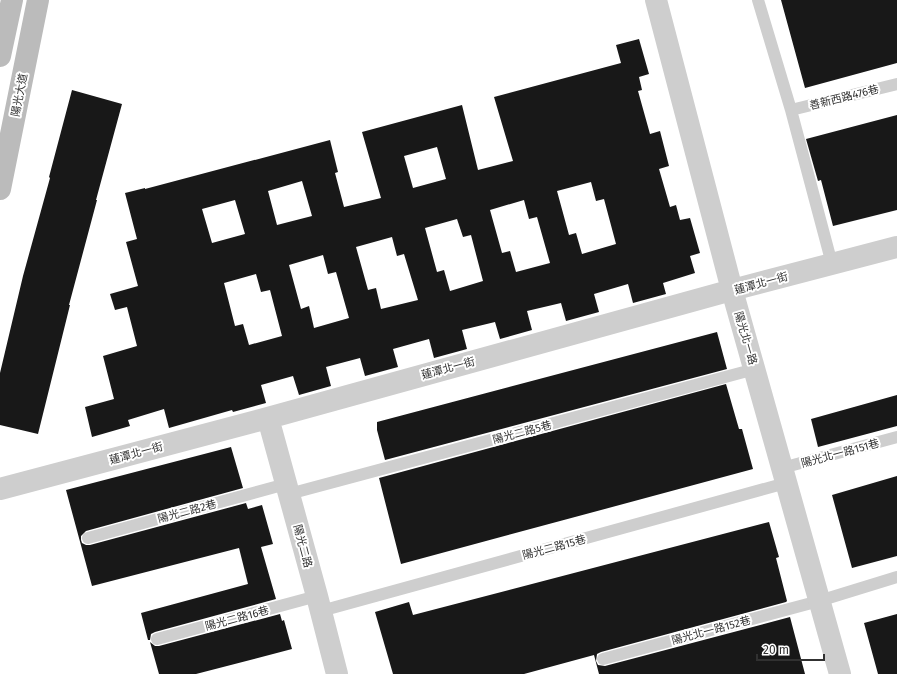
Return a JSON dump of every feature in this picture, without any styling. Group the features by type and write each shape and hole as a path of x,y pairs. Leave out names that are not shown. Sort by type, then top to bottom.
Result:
{"street":[{"path":"0,56 12,0"},
{"name":"陽光大道","path":"0,189 38,0"},
{"name":"陽光北一路","path":"656,0 732,290 840,674"},
{"name":"蓮潭北一街","path":"0,489 268,418 732,290 897,247"},
{"name":"陽光二路","path":"268,418 337,674"}],"lane":[{"path":"758,0 791,110 832,264"},
{"name":"善新西路476巷","path":"791,110 897,84"},
{"name":"陽光二路5巷","path":"287,489 754,369"},
{"name":"陽光北一路151巷","path":"784,476 897,437"},
{"name":"陽光二路15巷","path":"319,604 784,476"},
{"name":"陽光二路2巷","path":"88,538 287,489"},
{"name":"陽光北一路152巷","path":"603,659 819,601 897,577"},
{"name":"陽光二路16巷","path":"157,639 319,604"}],"building":[{"path":"781,0 897,0 897,63 805,88"},
{"path":"639,39 649,74 639,77 642,90 638,91 650,134 660,131 669,166 659,169 670,207 676,205 680,220 690,218 700,253 690,256 695,273 663,283 666,294 633,303 628,284 594,294 599,312 566,321 561,303 527,311 532,330 500,339 495,322 462,330 467,349 434,358 429,339 393,349 398,367 365,376 360,358 326,367 331,386 299,395 293,376 261,385 266,403 233,412 232,410 169,428 164,409 128,420 130,426 92,437 85,407 114,399 103,356 137,346 127,307 115,310 110,294 138,286 126,242 137,239 125,193 330,140 338,172 335,173 344,207 381,198 362,132 462,105 478,170 513,161 494,97 621,63 616,45","holes":["437,147 446,179 413,188 404,156","302,181 312,216 277,225 268,191","591,182 596,201 604,199 616,244 582,254 576,233 569,235 557,191","235,200 245,234 212,243 202,209","524,200 529,219 537,217 550,263 516,272 510,251 502,253 490,210","457,219 463,237 471,235 483,281 450,291 444,270 437,272 425,228","392,237 397,256 404,254 418,300 381,309 376,288 368,290 356,247","323,255 328,274 336,272 349,318 314,328 309,306 301,309 289,265","256,274 261,292 270,290 282,336 249,345 243,324 235,326 224,283"]},
{"path":"72,90 122,104 69,305 38,434 0,425 0,373 23,276"},
{"path":"897,115 897,210 833,226 821,180 818,181 806,139"},
{"path":"717,332 727,369 385,460 377,430 377,422"},
{"path":"726,384 739,429 742,429 753,469 401,564 379,478"},
{"path":"897,395 897,426 818,447 811,419"},
{"path":"231,447 243,488 86,531 81,536 82,543 90,545 246,503 248,509 262,505 273,544 261,547 276,599 155,632 151,634 150,640 148,640 141,613 248,584 239,548 92,586 66,490"},
{"path":"897,476 897,556 852,568 832,495"},
{"path":"769,522 779,557 776,558 786,602 601,652 597,654 596,661 598,665 605,666 790,617 805,674 599,674 594,655 524,674 393,674 375,612 409,602 413,615"},
{"path":"280,614 282,621 284,620 292,649 196,674 159,674 150,642 155,646 159,646"},
{"path":"897,614 897,674 878,674 864,623"}]}
